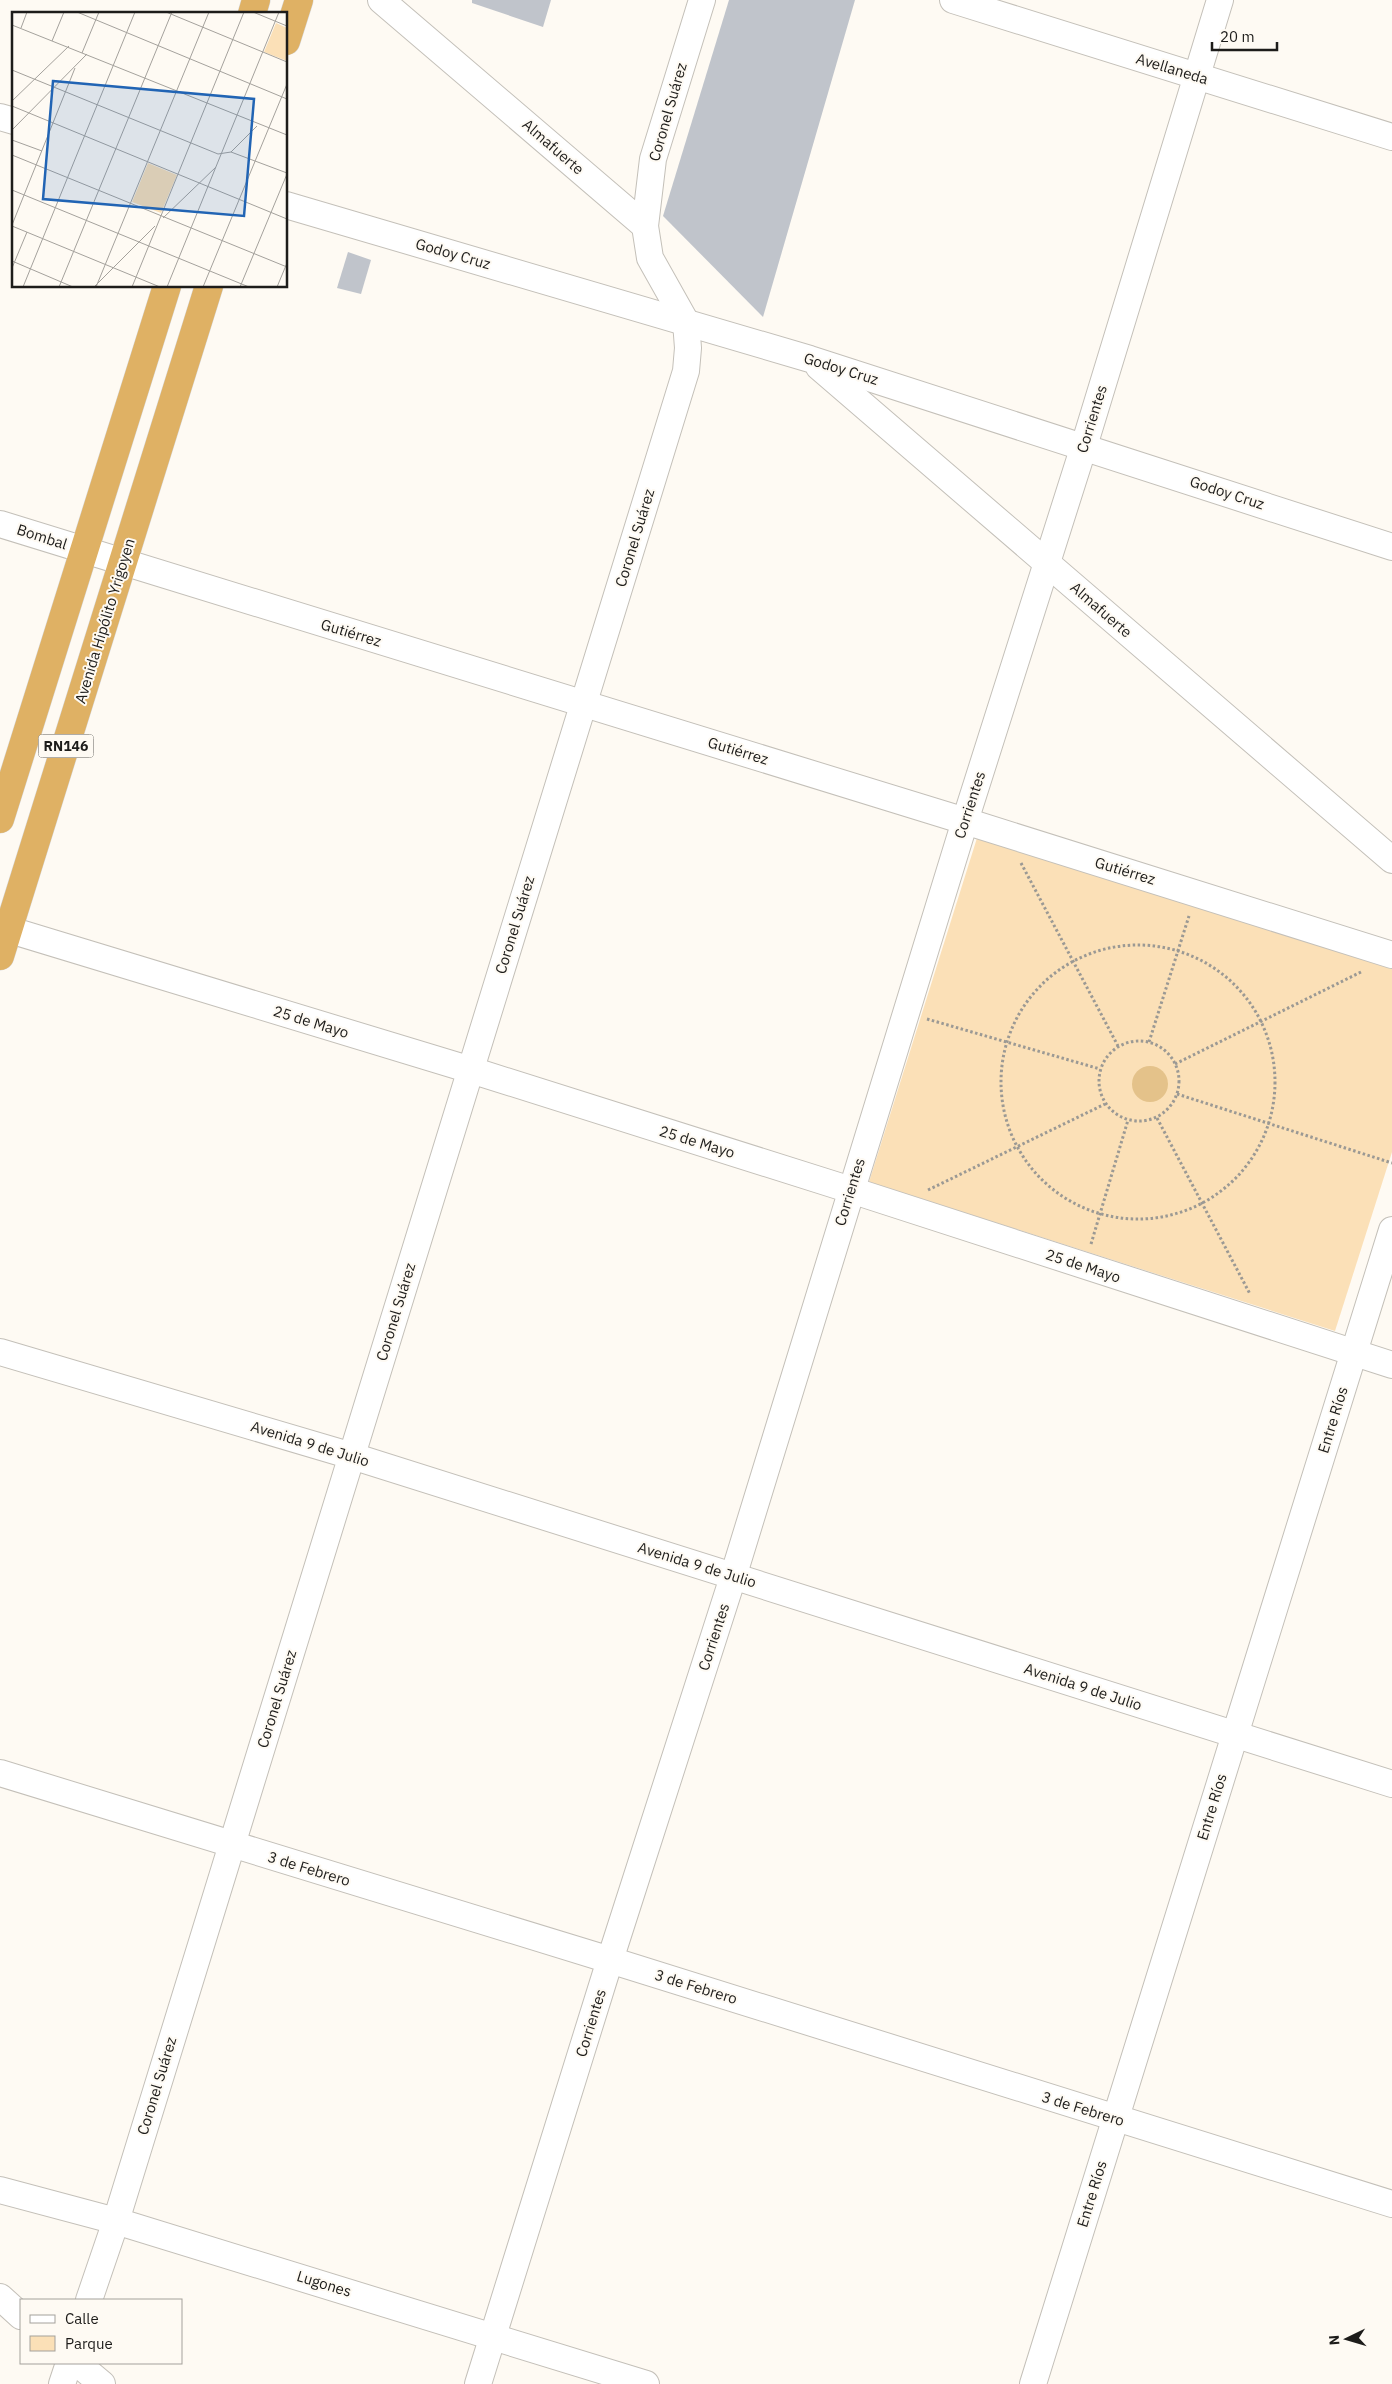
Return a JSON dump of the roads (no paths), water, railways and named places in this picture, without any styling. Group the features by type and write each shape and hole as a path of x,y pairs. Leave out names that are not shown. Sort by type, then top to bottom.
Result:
{"highway":[{"path":"288,34 299,0"},
{"name":"RN146","path":"0,819 166,288"},
{"name":"Avenida Hipólito Yrigoyen","path":"0,956 4,929 123,563 208,288"}],"street":[{"name":"Almafuerte","path":"381,0 645,226"},
{"name":"Coronel Suárez","path":"645,226 653,159 702,0"},
{"name":"Avellaneda","path":"953,0 1392,137"},
{"name":"Corrientes","path":"478,2384 610,1960 733,1577 850,1190 1084,446 1220,0"},
{"path":"0,117 12,121"},
{"name":"Godoy Cruz","path":"288,206 810,360 1084,446 1392,547"},
{"path":"645,226 650,258 686,322"},
{"name":"Coronel Suárez","path":"90,2299 116,2221 686,371 688,348 686,322"},
{"name":"Almafuerte","path":"810,360 1392,860"},
{"name":"Bombal","path":"0,524 84,551"},
{"name":"Gutiérrez","path":"84,551 965,821 1392,955"},
{"name":"25 de Mayo","path":"4,929 470,1070 850,1190 1392,1365"},
{"name":"Entre Ríos","path":"1033,2384 1392,1230"},
{"name":"Avenida 9 de Julio","path":"0,1352 352,1456 1392,1784"},
{"name":"3 de Febrero","path":"0,1773 610,1960 1392,2204"},
{"name":"Lugones","path":"0,2190 116,2221 646,2384"},
{"path":"0,2297 20,2315"},
{"path":"62,2384 69,2364"},
{"path":"78,2364 102,2384"}]}
